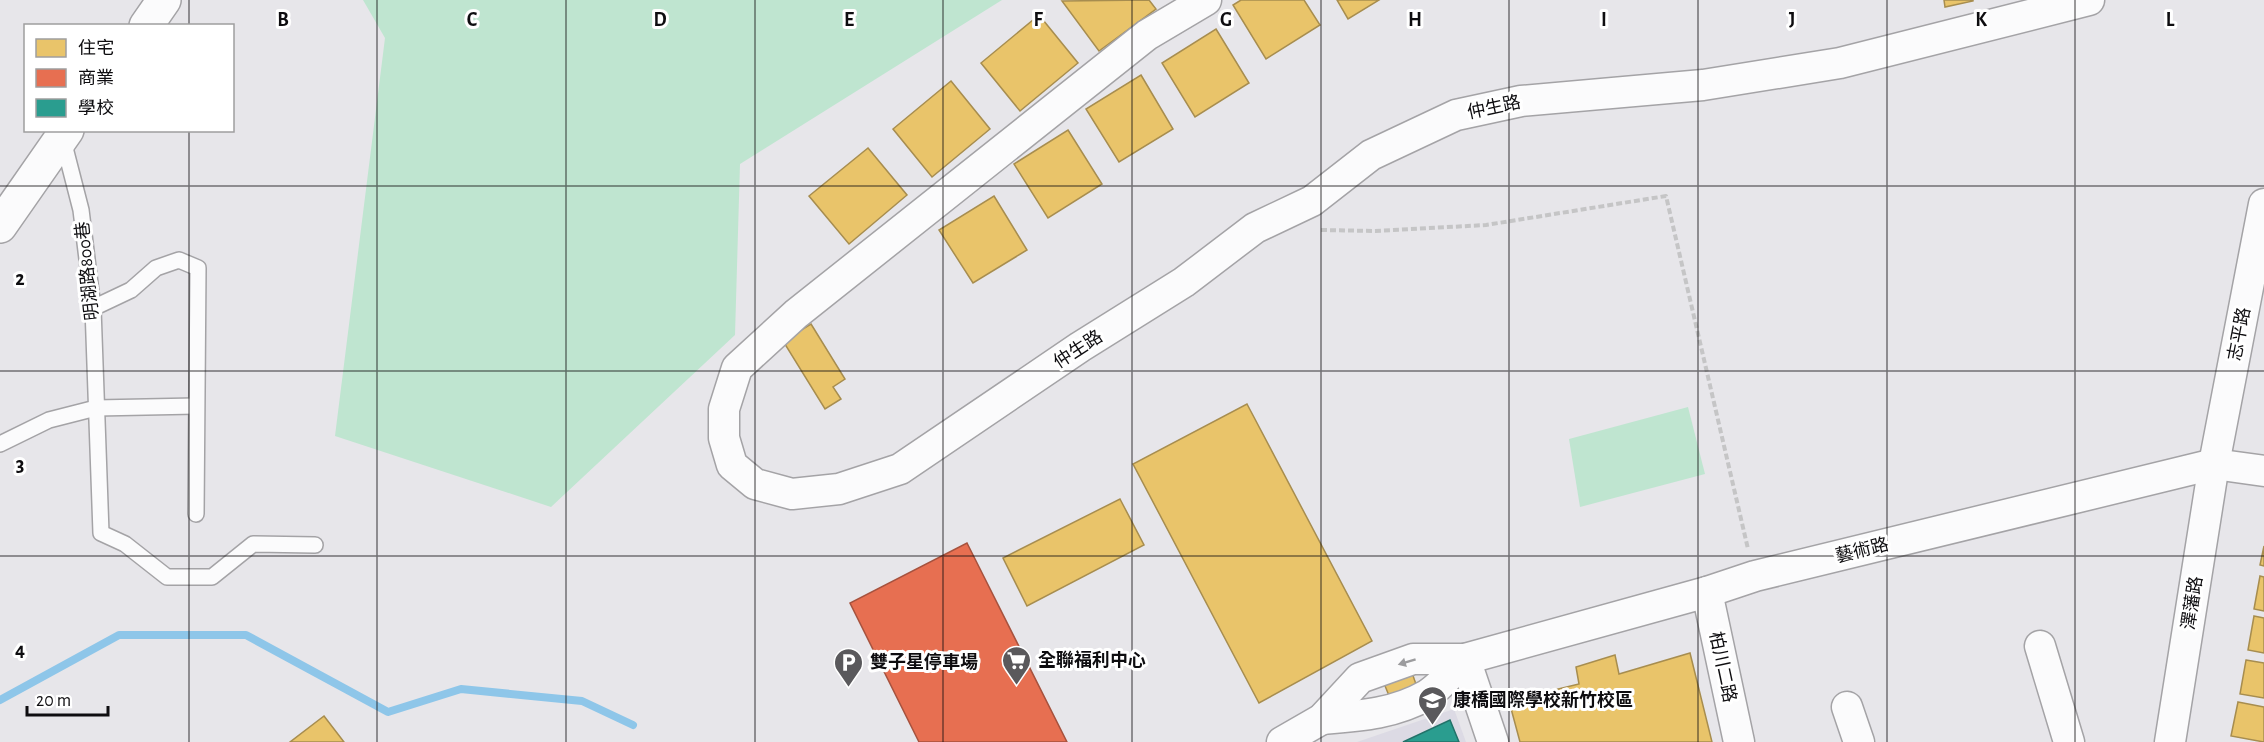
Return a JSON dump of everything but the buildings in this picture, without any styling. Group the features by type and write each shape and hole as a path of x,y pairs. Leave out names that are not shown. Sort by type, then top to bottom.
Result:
{"street":[{"path":"147,24 164,0"},
{"name":"仲生路","path":"1206,0 1147,35 796,314 737,368 724,409 724,438 732,465 755,484 792,494 838,489 900,469 1080,347 1184,282 1255,228 1312,201 1371,155 1456,116 1521,101 1703,85 1840,63 2089,0"},
{"path":"0,226 64,134"},
{"name":"志平路","path":"2214,464 2264,204"},
{"name":"藝術路","path":"1282,742 1322,719 1360,678 1413,658 1465,659 1707,592 1755,576 2214,464 2264,471"},
{"name":"澤藩路","path":"2170,742 2214,464"},
{"name":"柏川二路","path":"1707,592 1739,742"},
{"path":"2040,646 2069,742"},
{"path":"1465,659 1493,742"},
{"name":"藝術路","path":"1322,719 1378,715 1428,694 1465,659"},
{"path":"1847,707 1859,742"}],"lane":[{"name":"明湖路800巷","path":"64,134 81,210 93,308 100,533 125,544 167,577 212,577 253,544 315,545"},
{"path":"93,308 131,290 156,268 179,260 198,268 196,514"},
{"path":"0,444 49,420 96,408 196,406"}],"path":[{"path":"1310,230 1375,231 1486,225 1666,196 1755,576"}],"shaded area":[{"name":"康橋國際學校新竹校區","path":"1454,709 1466,742 1357,742"}],"green space":[{"path":"363,0 1002,0 740,164 735,335 551,507 335,436 385,38"},
{"path":"1688,407 1705,474 1580,507 1569,439"}],"waterway":[{"path":"0,700 119,635 246,635 388,712 461,689 582,701 633,725"}],"place":[{"name":"全聯福利中心","path":"1017,686"},
{"name":"雙子星停車場","path":"849,688"},
{"name":"康橋國際學校新竹校區","path":"1432,726"}]}
